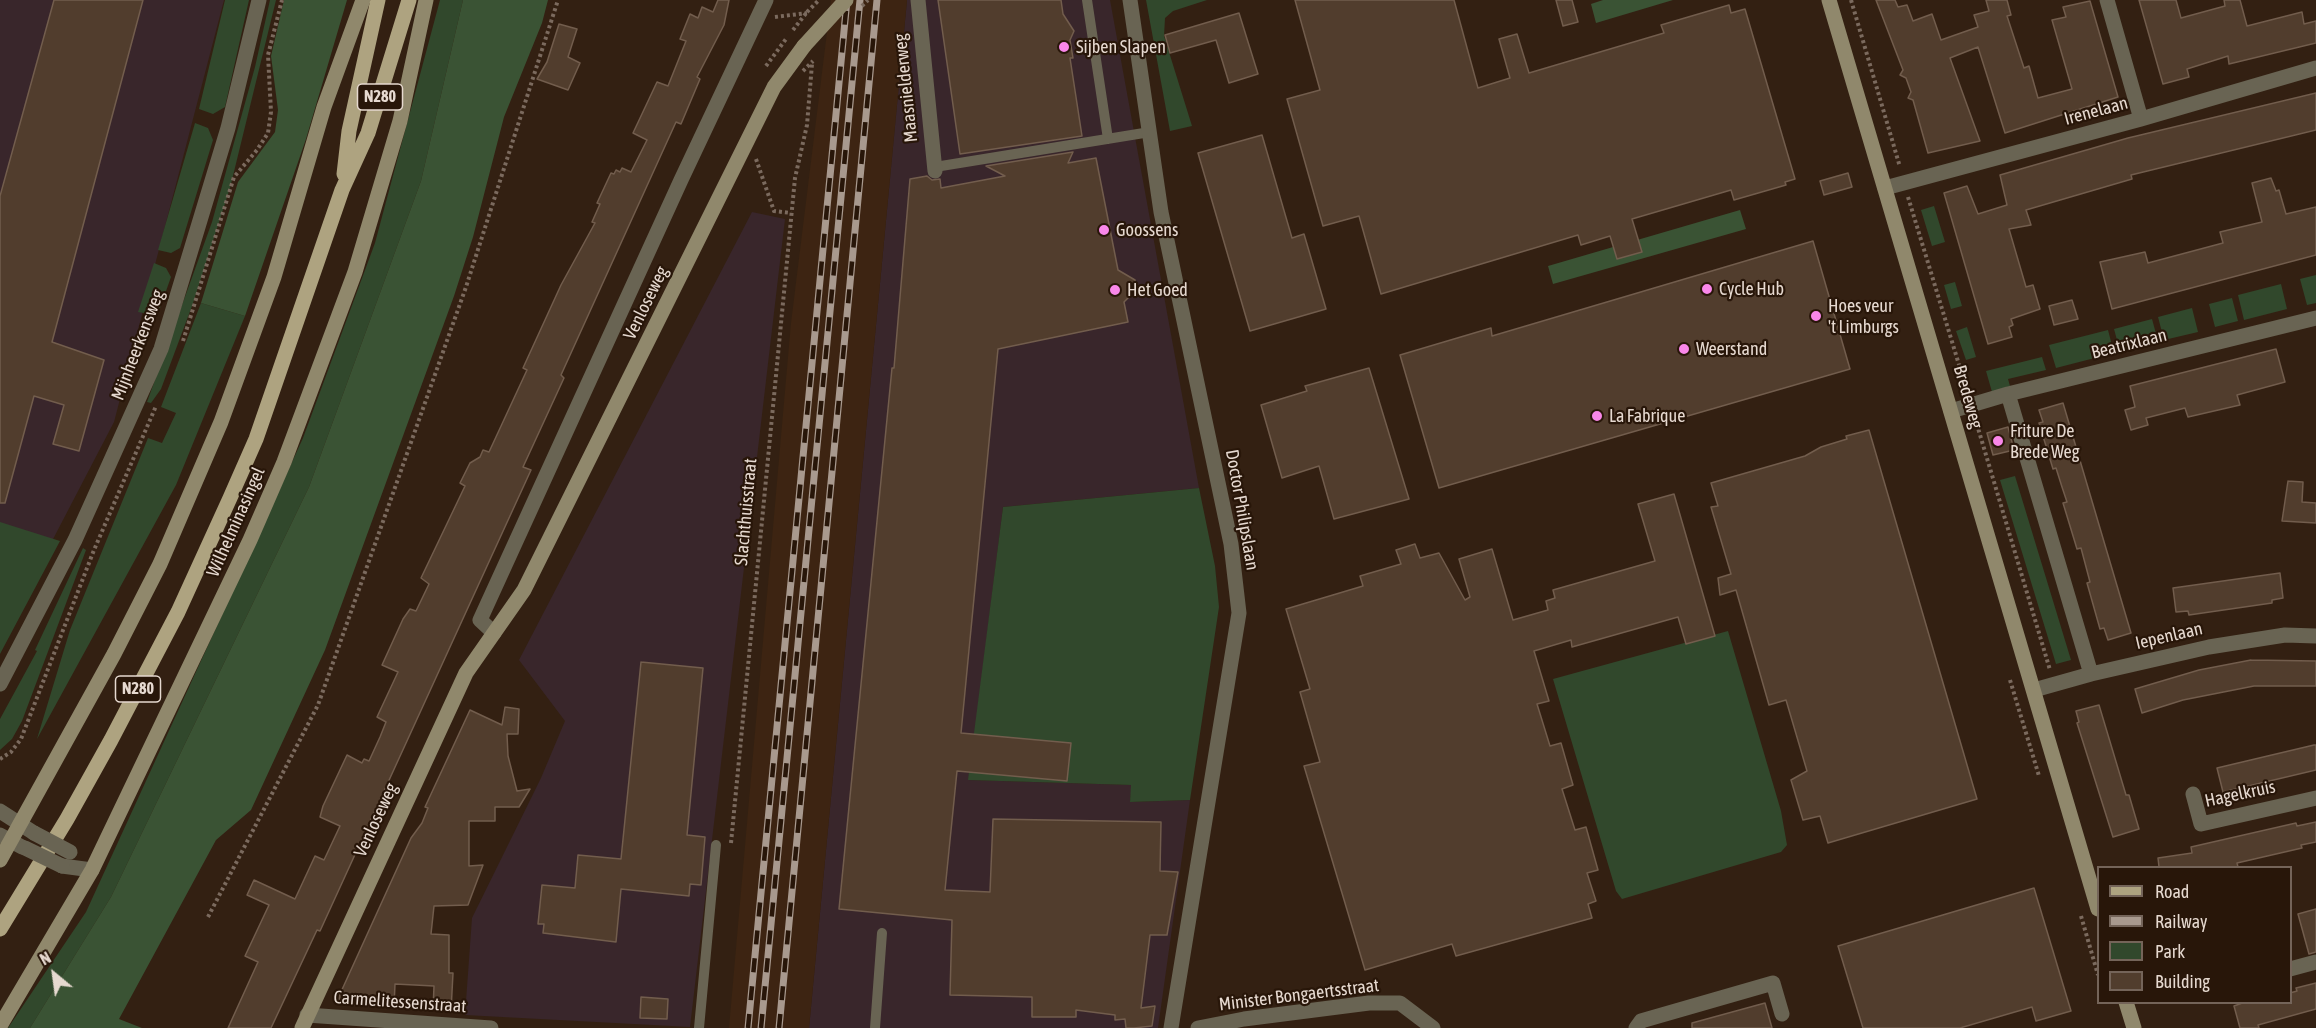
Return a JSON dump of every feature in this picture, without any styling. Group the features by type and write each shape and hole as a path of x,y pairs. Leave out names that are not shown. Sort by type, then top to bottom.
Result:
{"main road":[{"name":"Wilhelminasingel","path":"342,190 350,131 378,0"},
{"name":"Wilhelminasingel","path":"0,929 68,819 183,601 256,439 342,190 368,133 409,0"}],"street":[{"name":"Mijnheerkensweg","path":"0,684 75,540 161,349 228,128 259,0"},
{"name":"N280","path":"0,860 5,838 27,829 154,574 221,422 274,277 324,107 363,0"},
{"name":"Wilhelminasingel","path":"0,1026 92,870 250,540 311,393 354,272 400,121 426,0"},
{"name":"Venloseweg","path":"494,633 480,620 766,0"},
{"name":"Venloseweg","path":"305,1022 450,704 466,673 524,590 774,87 808,52 846,0"},
{"name":"Maasnielderweg","path":"918,0 935,169"},
{"name":"Doctor Philipslaan","path":"1130,0 1161,212 1231,544 1239,613 1171,1028"},
{"name":"Bredeweg","path":"1829,0 2097,906"},
{"path":"2108,0 2141,119"},
{"name":"Irenelaan","path":"1886,188 2141,119 2316,68"},
{"name":"Beatrixlaan","path":"1952,411 2008,394 2316,318"},
{"path":"2008,394 2091,674"},
{"name":"Iepenlaan","path":"2034,690 2091,674 2210,647 2285,635 2316,636"},
{"name":"Hagelkruis","path":"2193,794 2201,824 2316,798"},
{"path":"0,811 27,829 70,852 92,870"},
{"path":"5,838 62,867 92,870"},
{"path":"2292,968 2316,962"},
{"path":"1636,1028 1641,1021 1773,983 1782,1014"},
{"name":"Minister Bongaertsstraat","path":"1198,1028 1244,1019 1358,1004 1400,1003 1433,1028"},
{"path":"2127,1004 2133,1028"},
{"name":"Carmelitessenstraat","path":"305,1022 491,1028"}],"lane":[{"path":"1088,0 1108,139"},
{"path":"935,169 1150,132"},
{"path":"699,1028 716,845"},
{"path":"875,1028 882,933"}],"path":[{"path":"234,177 258,150 268,133 271,112 268,55 282,0"},
{"path":"208,917 318,705 466,287 558,0"},
{"path":"756,20 807,12 818,0"},
{"path":"816,11 818,0"},
{"name":"Bredeweg","path":"1851,0 2054,685"},
{"name":"Slachthuisstraat","path":"730,853 791,213 795,178 807,125 808,52"},
{"path":"756,158 774,211 791,213"},
{"path":"0,759 11,752 21,739 94,550 149,424"}],"shaded area":[{"path":"0,0 224,0 114,422 0,641"},
{"path":"831,0 907,0 809,1028 729,1028 791,323"},
{"path":"907,0 1110,0 1199,488 1003,507 969,780 1132,785 1130,802 1190,800 1158,1028 809,1028"},
{"path":"752,212 785,219 690,1027 465,1015 472,918 541,778 565,721 519,660"}],"green space":[{"path":"225,0 249,0 225,107 213,114 199,109"},
{"path":"270,0 276,0 230,188 192,306 161,389 151,403 147,402 212,222 255,67"},
{"path":"284,0 347,0 306,139 245,316 201,303 238,182 275,132 278,110 271,56"},
{"path":"440,0 463,0 421,181 309,487 111,897 30,1028 8,1028 86,912 303,438 375,243"},
{"path":"463,0 548,0 542,23 504,117 473,237 454,296 325,650 251,810 216,840 119,1019 142,1028 30,1028 111,897 309,487 421,181"},
{"path":"1146,0 1207,0 1173,11 1165,18 1164,36 1192,126 1170,131"},
{"path":"1603,0 1673,0 1596,23 1591,4"},
{"path":"195,123 208,128 213,140 180,248 171,253 158,250"},
{"path":"1934,206 1945,242 1932,246 1921,210"},
{"path":"1740,210 1746,229 1553,284 1548,266"},
{"path":"154,263 166,268 171,277 160,308 150,314 138,312"},
{"path":"2316,275 2316,303 2307,305 2300,279"},
{"path":"1955,282 1962,306 1951,309 1944,285"},
{"path":"2281,284 2287,309 2244,320 2238,295"},
{"path":"2232,298 2238,321 2215,327 2209,304"},
{"path":"201,303 245,316 176,485 37,739 70,630 148,438 162,443 176,413 161,407"},
{"path":"2192,308 2198,332 2164,340 2158,317"},
{"path":"2152,319 2158,341 2120,351 2114,329"},
{"path":"1967,327 1976,357 1966,360 1956,331"},
{"path":"2108,330 2114,353 2056,368 2049,345"},
{"path":"2042,357 2046,370 2008,379 2010,386 1992,392 1986,371"},
{"path":"2015,476 2071,660 2056,664 2000,480"},
{"path":"1199,488 1215,566 1219,607 1190,800 1130,802 1131,785 968,780 1003,507"},
{"path":"0,522 60,541 0,654"},
{"path":"83,548 86,550 22,721 12,739 0,750 0,719 37,651 35,650"},
{"path":"1728,631 1781,811 1787,845 1781,852 1622,899 1616,891 1553,679"}],"building":[{"path":"54,0 143,0 52,342 104,360 79,451 53,444 64,405 34,396 5,503 0,503 0,196"},
{"path":"718,0 729,0 724,25 697,77 700,79 681,124 676,122 561,375 564,378 523,467 531,470 320,931 317,930 271,1028 228,1028 258,962 245,956 269,905 247,895 254,880 295,899 315,856 324,860 340,826 320,817 323,806 347,755 362,763 364,759 369,761 380,737 386,722 377,717 398,672 382,665 403,619 410,609 416,611 429,584 421,578 465,486 460,483 470,463 480,457 483,450 489,452 527,370 523,368 561,285 595,223 592,222 600,204 597,203 611,173 614,174 616,170 620,172 622,168 631,172 647,140 633,133 657,82 668,86 686,41 680,39 690,14 698,18 702,7 713,12"},
{"path":"938,0 1061,0 1063,14 1074,31 1070,40 1073,58 1070,58 1082,136 960,154"},
{"path":"1295,0 1454,0 1478,88 1510,78 1499,39 1517,34 1529,73 1664,33 1661,25 1729,5 1731,13 1745,9 1795,179 1785,182 1786,185 1734,200 1731,190 1632,219 1642,252 1617,259 1610,236 1581,245 1578,235 1381,294 1359,216 1323,226 1287,99 1320,90"},
{"path":"1556,0 1572,0 1578,22 1563,26"},
{"path":"1876,0 1895,0 1898,7 1907,5 1913,21 1932,14 1941,40 1978,27 1974,15 1989,11 1986,0 2007,0 2011,15 2007,16 2024,68 2029,66 2038,98 2072,89 2052,20 2066,17 2063,7 2090,1 2118,97 2005,133 1978,47 1950,58 1980,141 1928,153 1913,100 1908,98 1911,92 1906,78 1900,75 1903,70"},
{"path":"2139,0 2176,0 2181,18 2225,6 2224,0 2240,0 2247,26 2302,12 2304,24 2316,21 2316,43 2229,64 2228,56 2187,69 2189,77 2163,84"},
{"path":"1239,13 1258,74 1229,83 1216,40 1170,53 1165,35"},
{"path":"559,24 577,29 568,57 580,63 568,90 537,79 547,62"},
{"path":"2316,93 2316,130 2131,175 2132,179 2026,210 2031,225 2009,229 2026,287 2033,285 2040,309 2011,319 2013,325 2009,327 2012,337 1988,344 1944,193 1967,186 1978,214 2007,205 2000,175 2128,138"},
{"path":"1262,135 1292,238 1304,234 1326,309 1250,331 1198,153"},
{"path":"1073,152 1068,163 1096,158 1118,270 1135,280 1137,289 1124,302 1128,322 998,349 961,733 1071,743 1067,781 957,771 945,890 990,892 993,819 1161,822 1160,871 1178,872 1167,935 1150,935 1141,1008 1155,1006 1152,1026 1134,1028 1126,1028 1125,1019 1115,1020 1115,1015 1076,1010 1076,1017 1032,1017 1032,997 950,995 952,920 839,909 892,368 894,368 910,179 927,176 932,180 940,179 941,188 1005,176 986,166"},
{"path":"1848,173 1852,187 1824,195 1820,181"},
{"path":"2271,178 2276,191 2279,190 2286,214 2316,207 2316,255 2112,309 2100,262 2145,252 2148,263 2223,243 2220,232 2262,222 2252,183"},
{"name":"Weerstand","path":"1813,241 1850,369 1439,488 1400,355 1491,328 1492,336"},
{"path":"2072,300 2078,319 2054,325 2049,306"},
{"path":"2276,349 2285,382 2237,395 2240,405 2188,417 2185,408 2146,418 2148,425 2131,430 2125,410 2135,407 2130,386"},
{"path":"1369,368 1409,499 1334,519 1319,466 1282,478 1261,405 1307,391 1305,386"},
{"path":"2063,403 2131,633 2108,640 2104,628 2100,629 2087,583 2090,582 2081,548 2077,549 2063,503 2067,502 2056,468 2053,469 2039,423 2043,422 2039,410"},
{"path":"2008,427 2014,450 1993,455 1987,433"},
{"path":"1869,430 1977,799 1828,843 1820,816 1803,820 1791,780 1807,771 1786,700 1769,705 1736,590 1720,595 1718,578 1731,574 1711,507 1718,506 1711,483 1805,456 1821,447 1847,439 1846,436"},
{"path":"2288,481 2303,482 2302,502 2316,503 2316,523 2282,521"},
{"path":"1674,494 1715,636 1686,644 1678,617 1572,647 1571,640 1534,651 1549,701 1537,704 1550,746 1561,743 1573,785 1562,789 1575,830 1586,827 1598,870 1587,873 1596,901 1588,904 1592,918 1456,956 1452,944 1365,970 1304,766 1320,762 1300,692 1310,689 1286,609 1363,586 1360,576 1401,564 1396,550 1415,544 1420,558 1439,553 1465,600 1470,597 1459,559 1492,549 1513,620 1548,610 1546,601 1555,598 1553,590 1655,561 1638,504"},
{"path":"2280,573 2283,598 2272,600 2272,603 2189,615 2188,611 2176,612 2173,588"},
{"path":"2251,660 2316,661 2316,686 2254,686 2183,700 2142,713 2135,689 2199,670"},
{"path":"641,662 703,668 687,835 705,837 701,885 690,884 689,896 621,889 616,942 543,933 544,924 538,924 542,885 575,888 578,855 621,859"},
{"path":"2099,705 2126,795 2129,795 2139,829 2113,837 2077,723 2079,722 2076,711"},
{"path":"505,707 519,709 518,734 507,734 508,756 517,791 530,789 519,807 495,807 495,821 469,821 469,866 483,865 468,905 434,906 431,934 449,935 449,973 453,973 451,1011 433,1010 434,986 395,984 394,1007 343,1004 339,1000 340,994 411,838 422,823 428,808 425,807 470,710 502,725"},
{"path":"2316,745 2316,770 2223,792 2217,768"},
{"path":"2316,822 2316,842 2301,845 2302,848 2237,863 2238,866 2159,866 2158,858 2192,853 2191,847 2296,823 2297,826"},
{"path":"2034,888 2071,1011 2036,1021 2032,1007 1960,1028 1863,1028 1838,946"},
{"path":"2316,909 2316,952 2309,954 2298,914"},
{"path":"2316,983 2316,1009 2258,1025 2259,1028 2240,1028 2234,1006 2240,1004 2292,1004 2292,992 2297,991 2296,988"},
{"path":"641,997 668,999 667,1019 640,1018"},
{"path":"1765,1003 1772,1028 1692,1028 1692,1023"}],"railway":[{"path":"748,1028 847,0"},
{"path":"761,1028 860,0"},
{"path":"779,1028 877,0"}],"place":[{"name":"Sijben Slapen","path":"1064,47"},
{"name":"Goossens","path":"1104,230"},
{"name":"Cycle Hub","path":"1707,289"},
{"name":"Het Goed","path":"1115,290"},
{"name":"Hoes veur 't Limburgs","path":"1816,316"},
{"name":"Weerstand","path":"1684,349"},
{"name":"La Fabrique","path":"1597,416"},
{"name":"Friture De Brede Weg","path":"1998,441"}]}
